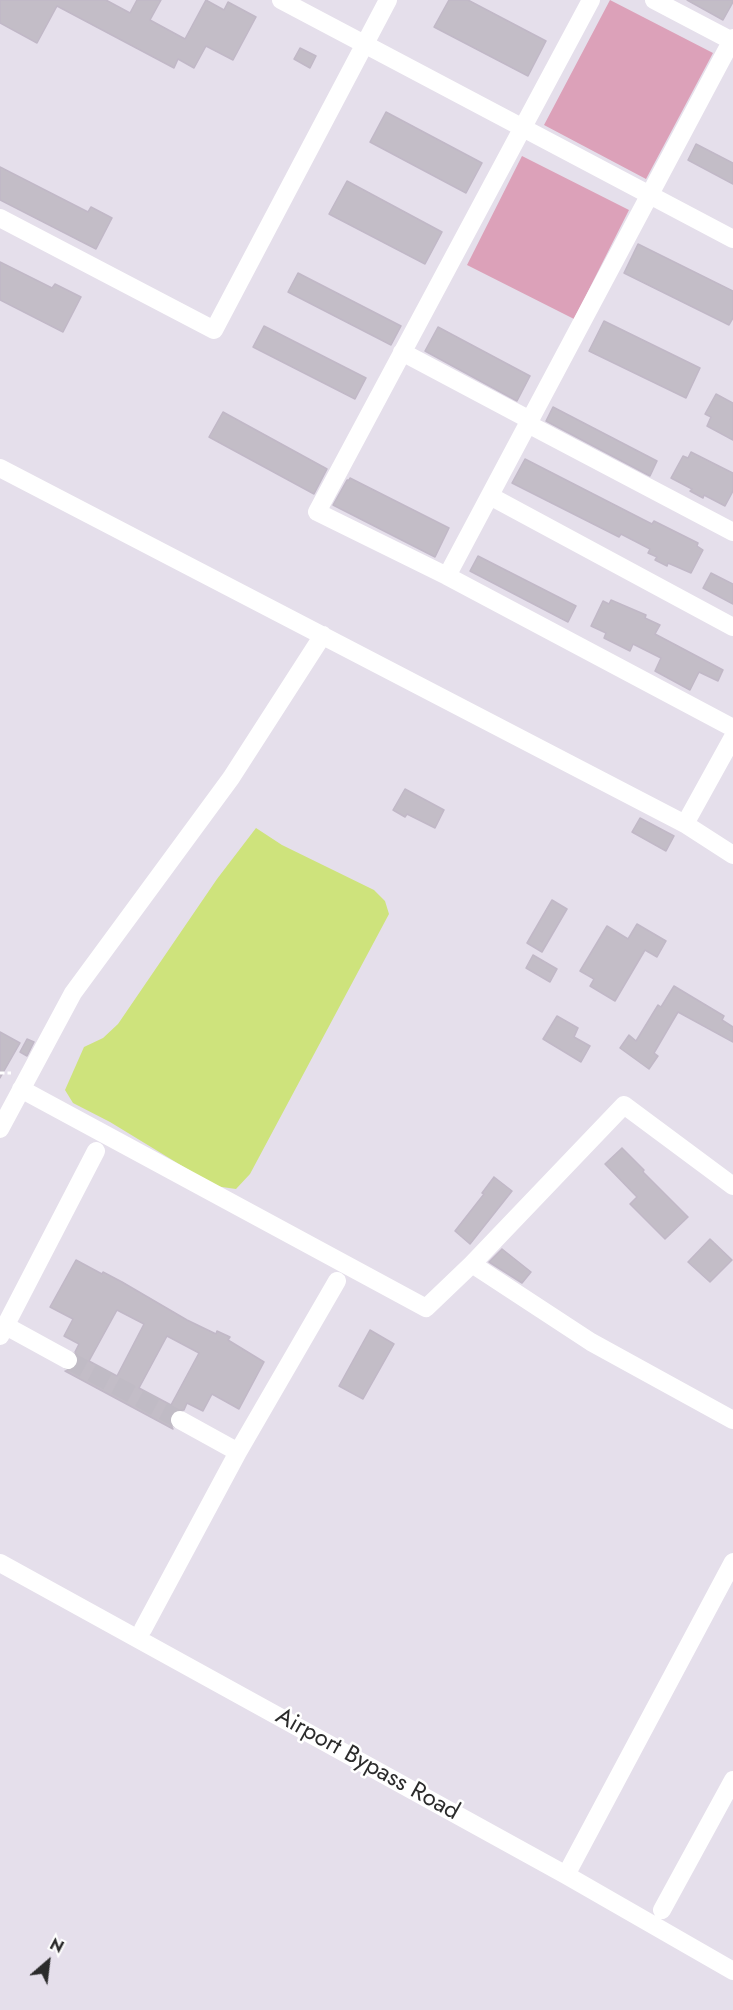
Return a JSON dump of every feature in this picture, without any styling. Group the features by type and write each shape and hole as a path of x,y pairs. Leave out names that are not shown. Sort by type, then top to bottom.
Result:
{"street":[{"path":"281,0 733,239"},
{"path":"0,218 214,330 388,0"},
{"path":"591,0 317,512 447,576 733,728"},
{"path":"447,576 732,39 654,0"},
{"path":"402,352 733,532"},
{"path":"0,468 685,824 733,855"},
{"path":"490,496 733,627"},
{"path":"0,1129 74,993 231,778 323,635"},
{"path":"685,824 733,737"},
{"path":"21,1089 426,1308 472,1264 624,1105 733,1186"},
{"path":"68,1360 3,1331 96,1151"},
{"path":"472,1264 591,1342 733,1420"},
{"path":"143,1629 238,1452 337,1281"},
{"path":"180,1420 238,1452"},
{"path":"566,1875 733,1562"},
{"name":"Airport Bypass Road","path":"0,1563 566,1875 733,1971"},
{"path":"662,1910 733,1780"}],"shaded area":[{"path":"610,0 713,53 646,179 544,125"},
{"path":"522,156 629,210 574,319 467,265"},
{"path":"256,828 282,845 374,890 385,901 389,914 250,1174 236,1189 215,1186 110,1122 73,1103 65,1090 84,1047 103,1038 118,1024 217,879"}],"building":[{"path":"0,0 106,0 130,13 137,0 161,0 150,20 185,39 206,0 224,10 228,2 256,17 233,60 206,46 194,68 178,59 174,68 57,6 37,43 0,23"},
{"path":"449,0 468,0 546,41 528,76 434,27"},
{"path":"687,0 733,0 733,2 723,20"},
{"path":"300,48 316,56 310,68 294,59"},
{"path":"386,112 482,163 466,193 370,142"},
{"path":"696,144 733,163 733,184 688,160"},
{"path":"0,167 88,212 91,207 112,218 96,249 0,200"},
{"path":"347,181 442,232 425,264 329,214"},
{"path":"638,244 733,291 733,318 729,325 624,273"},
{"path":"0,262 52,288 55,284 81,297 63,332 0,300"},
{"path":"298,273 401,326 391,345 288,292"},
{"path":"604,321 700,368 686,398 589,351"},
{"path":"264,326 366,378 355,399 253,347"},
{"path":"438,327 530,376 517,401 425,351"},
{"path":"716,394 733,403 733,440 707,426 711,417 705,414"},
{"path":"553,407 657,461 650,476 546,421"},
{"path":"223,412 327,469 314,494 209,437"},
{"path":"691,452 733,473 733,491 725,506 704,495 703,498 690,491 692,489 671,478 683,456 688,458"},
{"path":"525,459 652,524 654,521 698,543 697,546 703,550 691,573 655,560 657,557 648,553 650,549 621,534 619,537 512,483"},
{"path":"350,478 449,528 435,557 333,505"},
{"path":"478,556 576,606 568,622 470,571"},
{"path":"711,573 733,584 733,604 703,588"},
{"path":"611,600 646,615 645,618 660,625 655,634 723,670 718,681 699,672 690,690 655,671 661,658 633,644 630,651 604,638 606,633 591,626 603,601 609,604"},
{"path":"405,789 444,810 435,828 407,814 405,817 393,810"},
{"path":"640,818 674,836 666,851 632,832"},
{"path":"552,900 567,909 542,952 527,943"},
{"path":"637,924 666,941 657,957 645,950 615,1001 590,986 594,979 580,971 607,926 628,939"},
{"path":"533,955 557,969 550,982 526,968"},
{"path":"674,986 724,1016 722,1020 733,1027 733,1042 678,1012 654,1053 658,1056 649,1069 620,1048 629,1035 636,1041 658,1005 661,1007"},
{"path":"557,1016 578,1028 574,1037 590,1046 581,1062 543,1039"},
{"path":"0,1032 20,1043 0,1078"},
{"path":"27,1039 34,1042 27,1056 20,1052"},
{"path":"622,1148 688,1217 665,1239 630,1204 637,1197 605,1164"},
{"path":"494,1177 512,1191 470,1244 455,1231 484,1194 482,1193"},
{"path":"710,1239 732,1260 710,1282 688,1262"},
{"path":"502,1249 531,1272 522,1283 489,1262"},
{"path":"76,1260 122,1282 187,1320 216,1334 217,1331 230,1337 228,1340 264,1362 239,1409 212,1394 203,1411 187,1403 184,1410 174,1411 169,1420 173,1429 65,1371 73,1370 78,1365 79,1359 75,1352 79,1344 64,1336 73,1319 50,1307","holes":["117,1310 144,1324 117,1376 89,1361","167,1336 199,1353 171,1405 139,1388"]},
{"path":"370,1330 394,1344 363,1399 339,1386"}],"tunnel":[{"path":"68,1360 180,1420"}]}
